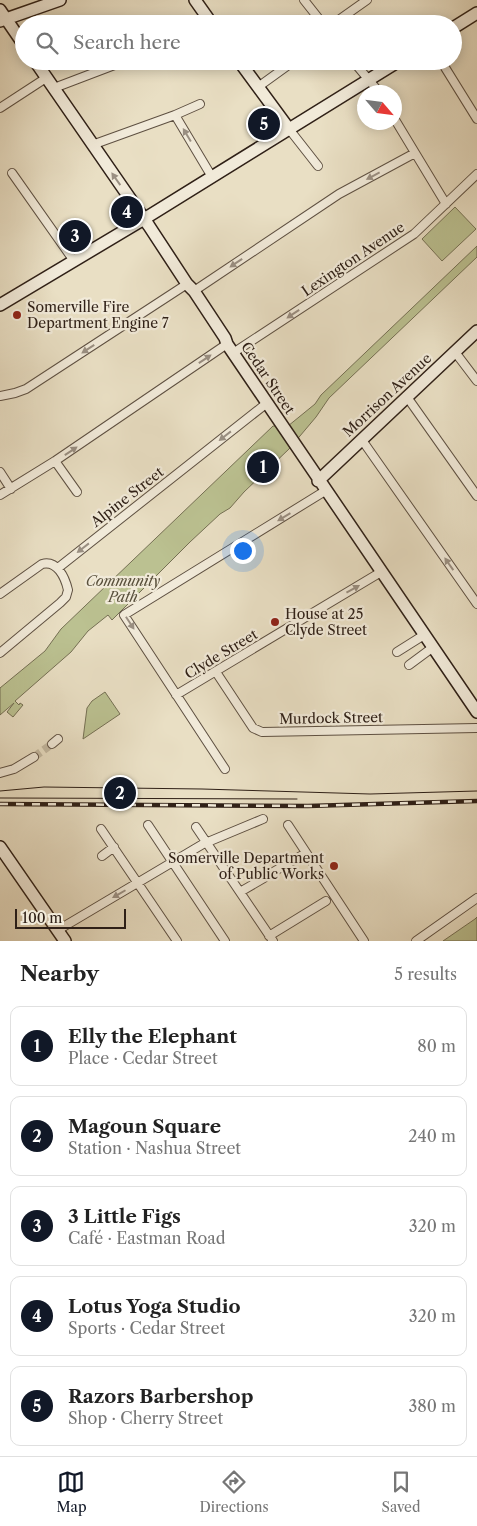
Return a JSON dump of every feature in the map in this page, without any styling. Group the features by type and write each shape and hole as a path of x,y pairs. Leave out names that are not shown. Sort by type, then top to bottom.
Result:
{"street":[{"path":"15,34 2,17 60,0"},
{"path":"195,0 206,15"},
{"path":"304,0 316,15"},
{"path":"346,15 367,0"},
{"path":"462,22 477,13"},
{"name":"Cedar Street","path":"41,70 225,338 230,349 318,481 477,712"},
{"path":"54,88 101,70"},
{"path":"246,70 318,166"},
{"path":"258,86 281,70"},
{"path":"361,70 373,85"},
{"path":"2,301 144,219 385,70"},
{"path":"447,70 477,119"},
{"path":"0,108 46,78"},
{"path":"92,145 200,104"},
{"path":"175,114 212,177"},
{"path":"401,130 446,204"},
{"path":"0,396 26,389 339,194 415,152"},
{"path":"12,173 74,261"},
{"name":"Lexington Avenue","path":"0,495 414,234 477,174"},
{"name":"Morrison Avenue","path":"318,481 477,331"},
{"path":"455,352 477,381"},
{"path":"407,397 477,496"},
{"name":"Alpine Street","path":"58,568 267,403"},
{"path":"362,440 477,604"},
{"path":"55,462 78,492"},
{"path":"0,472 11,489"},
{"path":"176,695 124,615 326,491"},
{"path":"0,594 42,564 52,564 58,568 68,590 66,597 0,653"},
{"name":"Clyde Street","path":"224,769 176,695 381,572"},
{"path":"397,652 424,635"},
{"path":"409,665 432,648"},
{"name":"Murdock Street","path":"216,672 253,728 262,732 477,728"},
{"path":"0,774 14,770 34,757"},
{"path":"58,930 203,844 263,819"},
{"path":"148,825 225,941"},
{"path":"288,825 364,941"},
{"path":"196,827 271,939 326,901"},
{"path":"101,828 138,883 159,922 177,941"},
{"path":"102,856 114,847"},
{"path":"0,848 65,941"},
{"path":"240,892 306,853"},
{"path":"416,941 477,898"}],"green space":[{"path":"455,207 476,229 442,261 422,239"},
{"name":"Community Path","path":"477,246 477,257 329,398 289,449 230,508 220,514 190,542 112,620 108,615 88,631 71,652 15,701 19,705 20,703 23,705 13,717 7,712 14,703 0,715 0,688 45,651 61,629 273,426 288,426 315,404 321,395"},
{"path":"105,692 120,714 83,739 87,708 92,701"},
{"path":"477,917 477,941 443,941 475,919"}],"tunnel":[{"path":"34,757 52,744"}],"tram line":[{"path":"0,791 44,787 370,794 477,791"},
{"path":"0,798 297,799"}],"railway":[{"path":"0,804 308,806 477,801"}],"place":[{"name":"Razors Barbershop","path":"264,124"},
{"name":"Lotus Yoga Studio","path":"127,212"},
{"name":"3 Little Figs","path":"75,236"},
{"name":"Somerville Fire Department Engine 7","path":"17,315"},
{"name":"Elly the Elephant","path":"263,467"},
{"name":"House at 25 Clyde Street","path":"275,622"},
{"name":"Magoun Square","path":"120,793"},
{"name":"Somerville Department of Public Works","path":"334,866"}]}
